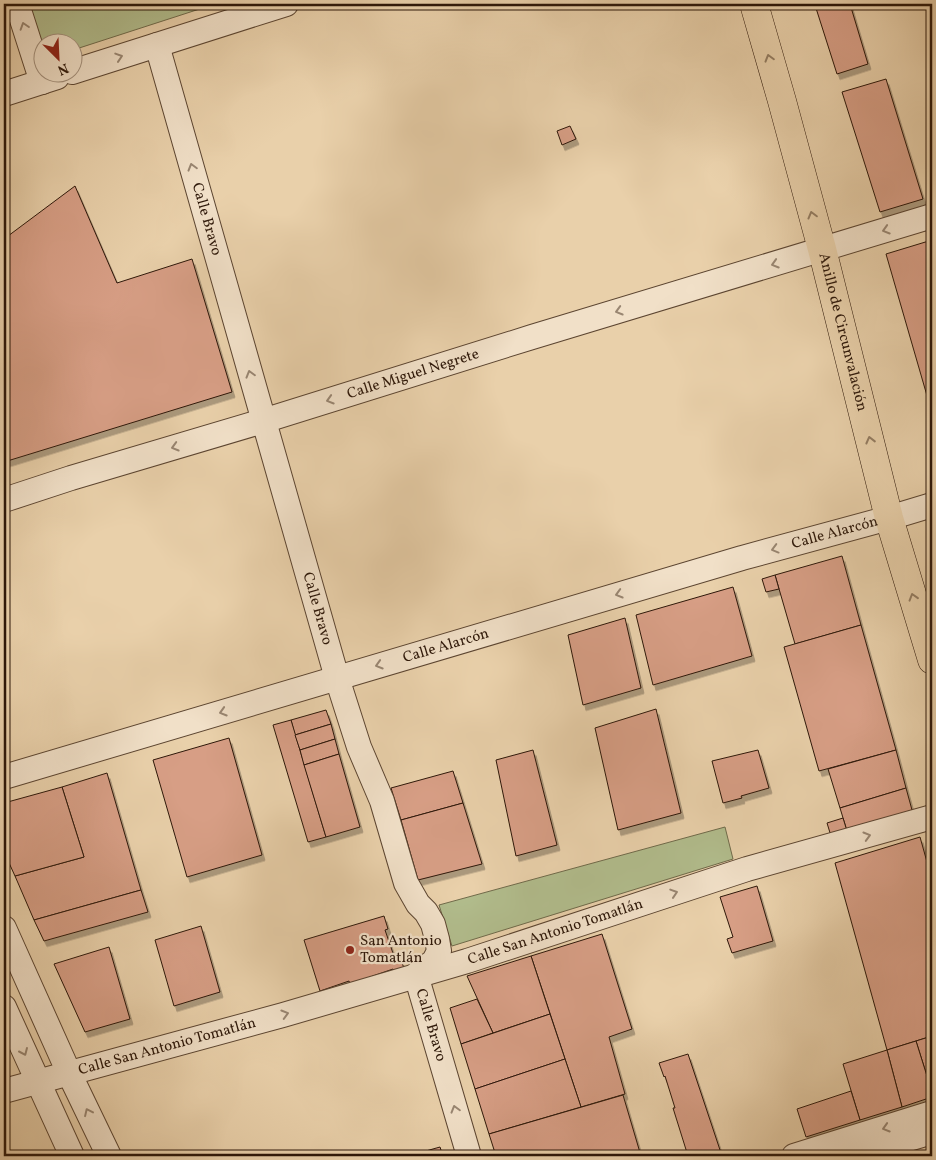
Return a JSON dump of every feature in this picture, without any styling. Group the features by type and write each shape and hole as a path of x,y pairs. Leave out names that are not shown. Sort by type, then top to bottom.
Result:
{"main road":[{"name":"Anillo de Circunvalación","path":"754,4 822,249 889,518 932,660"}],"street":[{"path":"17,4 32,51"},
{"path":"82,68 286,4"},
{"name":"Calle Bravo","path":"157,44 337,678 359,747 382,801 406,883 418,904 426,912 433,924 438,939 439,951 434,961 416,975 469,1156"},
{"path":"4,94 42,82"},
{"name":"Calle Miguel Negrete","path":"4,500 932,216"},
{"name":"Calle Alarcón","path":"4,777 742,558 932,505"},
{"name":"Calle San Antonio Tomatlán","path":"4,1091 274,1018 467,961 746,869 932,817"},
{"path":"4,928 109,1156"},
{"path":"4,1007 72,1156"},
{"path":"794,1156 932,1113"},
{"path":"851,1156 932,1132"}],"green space":[{"path":"27,4 215,4 82,47 82,32 36,32"},
{"path":"725,827 733,859 452,946 439,905"}],"building":[{"path":"850,4 868,64 837,74 815,5"},
{"path":"886,79 923,199 880,212 842,92"},
{"path":"570,126 576,139 562,145 557,131"},
{"path":"75,186 117,283 192,259 232,392 4,462 4,239"},
{"path":"932,240 932,413 886,254"},
{"path":"842,556 861,625 795,644 775,575"},
{"path":"775,575 779,589 766,592 762,579"},
{"path":"733,587 752,656 653,685 636,615"},
{"path":"625,618 641,688 583,705 568,635"},
{"path":"861,625 896,750 819,771 784,647"},
{"path":"656,709 681,813 618,830 595,728"},
{"path":"326,710 331,724 295,735 291,720"},
{"path":"291,720 326,837 308,842 273,725"},
{"path":"331,724 335,739 300,750 295,735"},
{"path":"229,738 262,855 187,877 153,760"},
{"path":"335,739 339,754 304,765 300,750"},
{"path":"533,750 557,845 516,856 496,760"},
{"path":"758,750 769,788 723,803 712,761"},
{"path":"896,750 906,788 840,808 828,769"},
{"path":"339,754 360,827 326,837 304,765"},
{"path":"453,771 463,803 401,820 391,788"},
{"path":"107,773 141,890 34,920 15,876 84,857 62,787"},
{"path":"62,787 84,857 15,876 4,852 4,803"},
{"path":"906,788 912,810 847,831 840,808"},
{"path":"463,803 482,864 418,880 401,820"},
{"path":"843,818 847,831 831,836 827,823"},
{"path":"920,837 932,880 932,1036 887,1050 835,863"},
{"path":"757,886 773,941 732,953 727,939 733,937 720,897"},
{"path":"141,890 148,912 44,941 34,920"},
{"name":"San Antonio Tomatlán","path":"384,916 388,929 385,930 396,962 401,960 405,971 395,974 393,969 350,984 349,981 320,991 304,940"},
{"path":"201,926 220,992 174,1006 155,940"},
{"path":"602,934 632,1029 609,1037 625,1094 581,1107 531,956"},
{"path":"109,947 130,1019 85,1032 54,964"},
{"path":"531,956 550,1014 493,1033 467,976"},
{"path":"477,999 493,1033 461,1044 450,1008"},
{"path":"550,1014 565,1059 475,1089 461,1044"},
{"path":"932,1036 932,1092 916,1041"},
{"path":"916,1041 932,1097 902,1107 887,1050"},
{"path":"887,1050 902,1107 860,1120 843,1064"},
{"path":"688,1054 722,1156 688,1156 673,1108 675,1108 659,1063"},
{"path":"565,1059 581,1107 489,1134 475,1089"},
{"path":"851,1091 860,1120 806,1137 797,1109"},
{"path":"623,1095 641,1156 496,1156 489,1134"},
{"path":"440,1147 443,1156 408,1156"}],"place":[{"name":"San Antonio Tomatlán","path":"350,950"}]}
